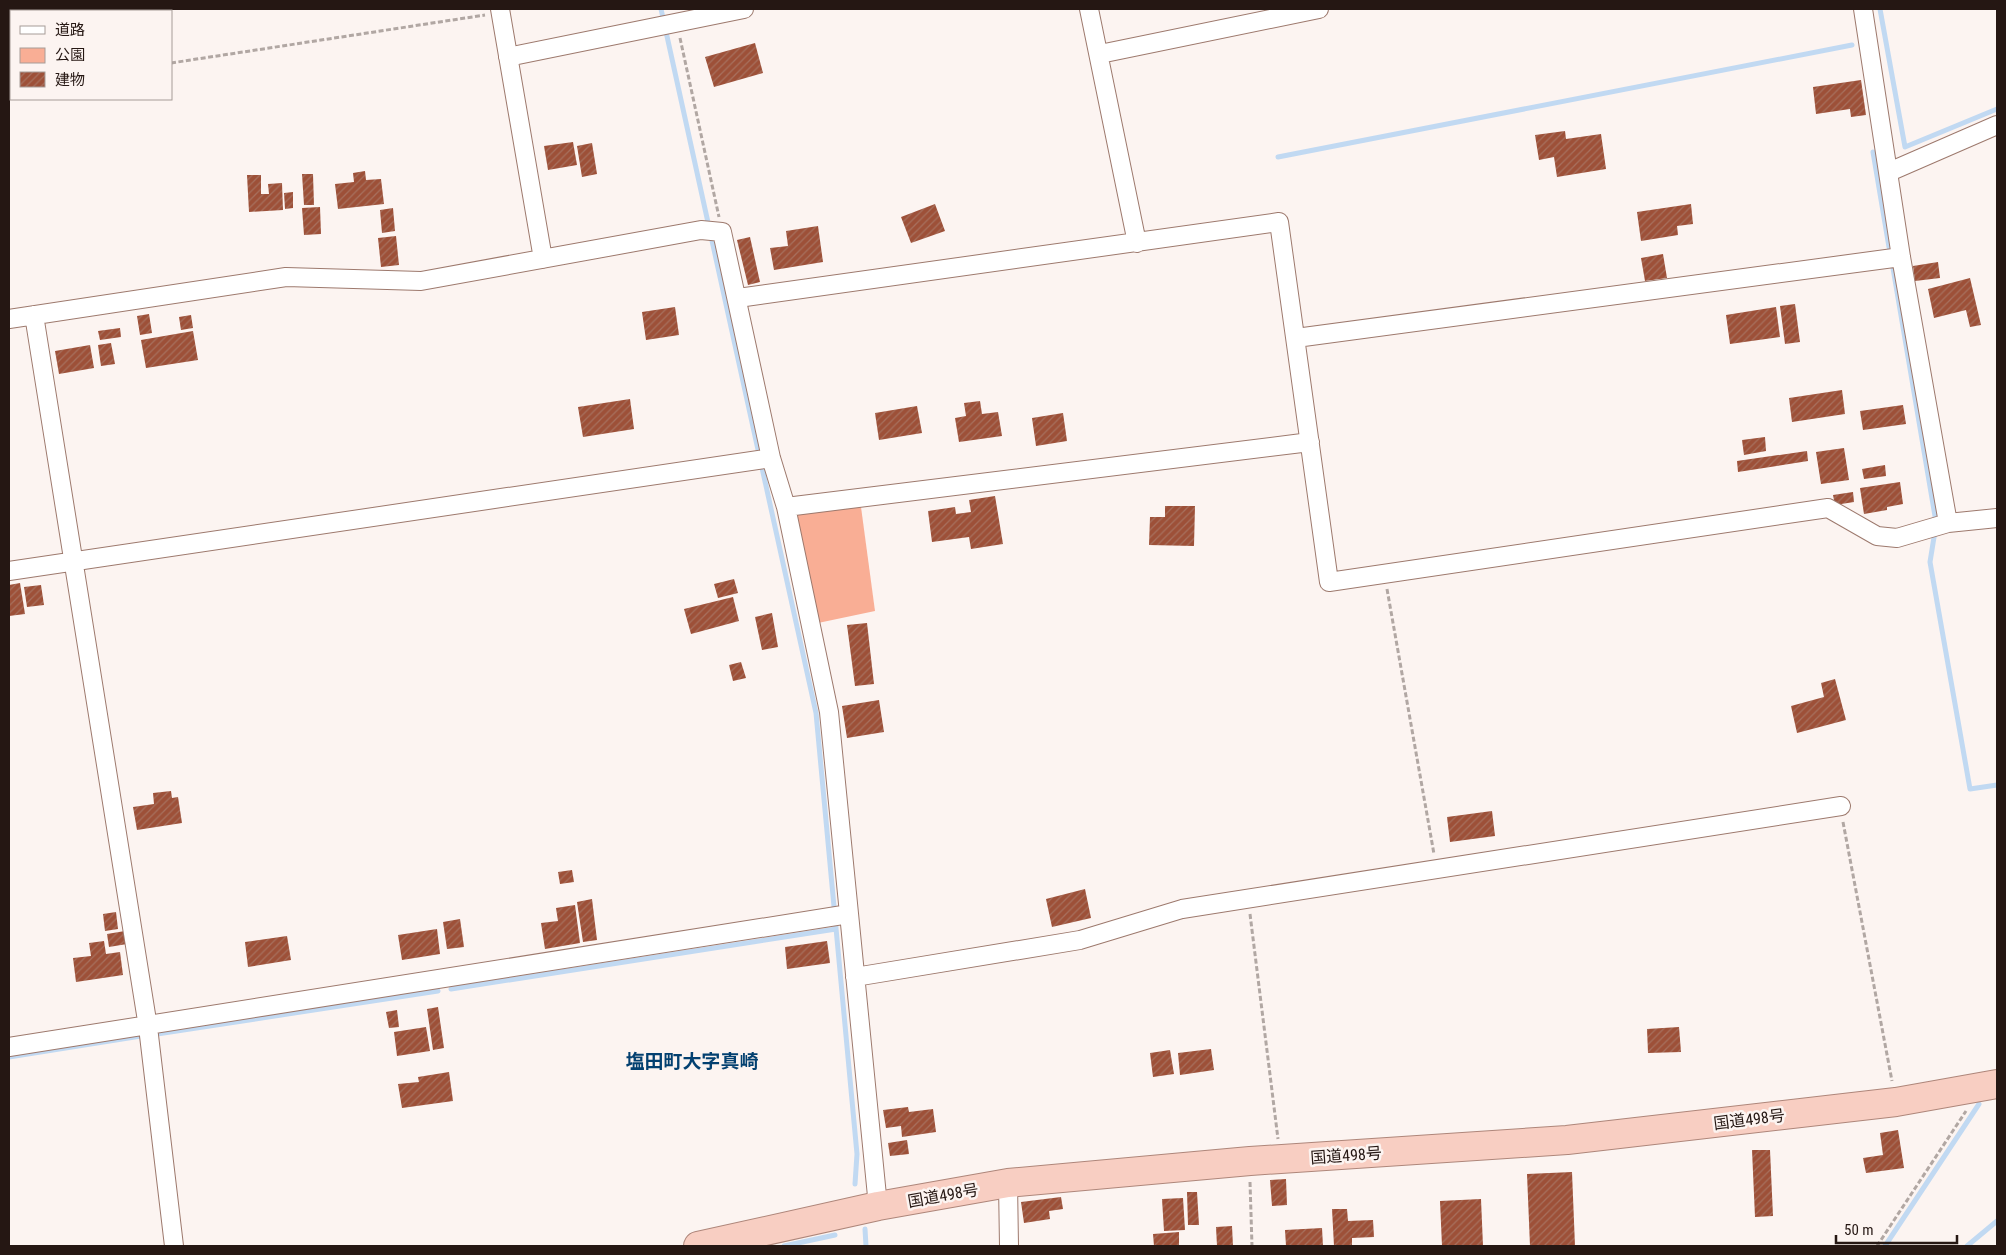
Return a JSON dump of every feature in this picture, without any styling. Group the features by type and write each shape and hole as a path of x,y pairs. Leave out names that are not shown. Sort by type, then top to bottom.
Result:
{"highway":[{"name":"国道498号","path":"698,1246 878,1206 1008,1183 1250,1161 1567,1140 1896,1102 1985,1086"}],"street":[{"path":"508,57 744,9"},
{"path":"1089,9 1100,54 1137,243"},
{"path":"1100,54 1318,9"},
{"path":"1863,9 1890,172 1901,257 1948,523"},
{"path":"500,11 543,259"},
{"path":"1890,172 1997,125"},
{"path":"738,298 1279,222 1329,582 1828,508 1877,536 1897,538 1948,523 1997,518"},
{"path":"9,319 286,277 421,281 701,230 722,232 738,298 771,458 786,507 829,712 878,1206"},
{"path":"1296,338 1901,257"},
{"path":"34,315 148,1027 174,1246"},
{"path":"786,507 1310,442"},
{"path":"9,570 771,458"},
{"path":"855,978 1080,940 1182,909 1840,806"},
{"path":"9,1047 148,1027 849,914"},
{"path":"1008,1183 1009,1246"}],"path":[{"path":"172,63 500,11"},
{"path":"676,22 722,232"},
{"path":"1384,574 1437,869"},
{"path":"1840,806 1896,1102"},
{"path":"1248,899 1281,1159"},
{"path":"1876,1246 1972,1101 1985,1086"},
{"path":"1250,1161 1252,1246"}],"green space":[{"path":"861,507 875,611 818,623 797,514"}],"building":[{"path":"755,43 763,73 714,87 705,57"},
{"path":"1861,80 1866,115 1851,117 1850,109 1816,114 1813,87"},
{"path":"1565,131 1566,139 1601,134 1606,169 1557,177 1554,157 1539,160 1535,135"},
{"path":"573,142 577,165 548,170 544,146"},
{"path":"592,143 597,174 582,177 577,146"},
{"path":"365,171 366,180 381,179 384,204 338,209 335,184 354,182 353,173"},
{"path":"302,174 313,174 314,205 304,205"},
{"path":"247,175 261,175 261,194 269,194 268,184 282,183 283,210 249,212"},
{"path":"293,192 293,208 285,209 284,193"},
{"path":"935,204 945,231 911,243 901,217"},
{"path":"1691,204 1693,224 1677,226 1678,235 1641,241 1637,212"},
{"path":"320,207 321,234 304,235 302,208"},
{"path":"393,208 395,231 382,233 380,210"},
{"path":"818,226 823,262 774,270 770,248 788,246 786,231"},
{"path":"396,236 399,265 381,267 378,238"},
{"path":"750,237 760,282 748,285 737,240"},
{"path":"1663,254 1667,278 1645,281 1641,258"},
{"path":"1938,262 1940,278 1915,281 1913,266"},
{"path":"1970,278 1981,325 1970,327 1966,310 1934,318 1928,289"},
{"path":"1795,304 1800,342 1785,344 1780,306"},
{"path":"675,307 679,335 646,340 642,312"},
{"path":"1776,307 1780,337 1730,344 1726,315"},
{"path":"149,314 152,333 140,335 137,316"},
{"path":"191,315 193,328 181,330 179,317"},
{"path":"120,328 121,337 100,340 98,331"},
{"path":"193,331 198,360 146,368 141,340"},
{"path":"111,343 115,364 101,366 98,345"},
{"path":"90,345 94,368 59,374 55,351"},
{"path":"1842,390 1845,414 1792,422 1789,398"},
{"path":"630,399 634,429 583,437 578,407"},
{"path":"980,401 982,414 998,412 1002,436 959,442 955,418 966,416 964,403"},
{"path":"1903,405 1906,424 1863,430 1860,411"},
{"path":"917,406 922,433 879,440 875,413"},
{"path":"1063,413 1067,441 1036,446 1032,418"},
{"path":"1765,437 1766,451 1744,455 1742,440"},
{"path":"1844,448 1849,480 1821,484 1816,452"},
{"path":"1807,451 1808,461 1738,472 1737,461"},
{"path":"1885,465 1886,476 1864,479 1862,469"},
{"path":"1900,482 1903,504 1887,507 1887,510 1864,514 1860,488"},
{"path":"1853,492 1854,502 1835,505 1833,495"},
{"path":"995,496 1003,544 971,549 969,537 932,542 928,511 955,507 956,514 971,512 969,500"},
{"path":"1165,506 1195,506 1194,546 1149,545 1150,517 1165,517"},
{"path":"734,579 738,593 718,598 714,584"},
{"path":"20,583 25,614 9,616 9,585"},
{"path":"41,585 44,605 27,607 24,587"},
{"path":"733,597 739,621 691,634 684,609"},
{"path":"772,613 778,647 762,650 755,617"},
{"path":"867,623 874,684 855,686 847,625"},
{"path":"741,662 746,678 733,681 729,665"},
{"path":"1835,679 1846,720 1797,733 1791,706 1824,697 1821,683"},
{"path":"879,700 884,732 847,738 842,706"},
{"path":"171,791 172,798 178,797 182,823 137,830 133,807 154,804 153,793"},
{"path":"1492,811 1495,836 1450,842 1447,817"},
{"path":"572,870 574,882 560,884 558,872"},
{"path":"1085,889 1091,918 1052,927 1046,899"},
{"path":"592,899 597,940 583,942 577,902"},
{"path":"575,905 580,943 545,949 541,923 558,921 556,908"},
{"path":"116,912 118,929 105,931 103,914"},
{"path":"460,919 464,947 447,949 443,922"},
{"path":"437,929 440,954 402,960 398,935"},
{"path":"125,931 127,944 109,947 107,934"},
{"path":"287,936 291,960 248,967 245,942"},
{"path":"104,941 106,954 120,952 123,975 76,982 73,958 91,956 89,943"},
{"path":"827,941 830,963 787,969 785,947"},
{"path":"438,1007 444,1048 433,1050 427,1009"},
{"path":"397,1010 399,1027 389,1028 386,1012"},
{"path":"426,1027 430,1051 397,1056 394,1032"},
{"path":"1679,1027 1681,1052 1648,1053 1647,1029"},
{"path":"1211,1049 1214,1070 1180,1075 1178,1053"},
{"path":"1170,1050 1174,1074 1153,1077 1150,1053"},
{"path":"449,1072 453,1101 402,1108 398,1084 419,1082 418,1077"},
{"path":"908,1107 909,1112 933,1109 936,1132 902,1137 901,1126 886,1128 883,1110"},
{"path":"1898,1130 1904,1168 1866,1173 1863,1158 1883,1155 1880,1133"},
{"path":"907,1140 909,1154 890,1156 888,1143"},
{"path":"1752,1150 1770,1150 1773,1216 1755,1217"},
{"path":"1572,1172 1575,1246 1530,1246 1527,1174"},
{"path":"1286,1179 1287,1205 1272,1206 1270,1180"},
{"path":"1187,1192 1197,1192 1199,1225 1188,1225"},
{"path":"1061,1197 1063,1209 1049,1211 1050,1219 1024,1223 1021,1202"},
{"path":"1183,1198 1185,1230 1164,1231 1162,1199"},
{"path":"1481,1199 1483,1246 1442,1246 1440,1201"},
{"path":"1332,1209 1347,1209 1348,1221 1373,1220 1374,1237 1352,1238 1352,1246 1334,1246"},
{"path":"1232,1226 1233,1246 1217,1246 1216,1227"},
{"path":"1322,1228 1323,1246 1286,1246 1285,1230"},
{"path":"1179,1232 1179,1246 1154,1246 1153,1234"}],"waterway":[{"path":"661,9 816,713 857,1154 855,1184"},
{"path":"1880,9 1905,147 1997,109"},
{"path":"1278,157 1852,45"},
{"path":"1873,152 1889,247"},
{"path":"1893,268 1936,522"},
{"path":"1935,531 1930,562 1970,789 1997,785"},
{"path":"451,989 836,929"},
{"path":"157,1034 438,991"},
{"path":"9,1057 141,1036"},
{"path":"1885,1246 1979,1104"},
{"path":"1967,1246 1997,1221"},
{"path":"865,1229 866,1246"},
{"path":"784,1246 835,1235"}],"district":[{"name":"塩田町大字真崎","path":"692,1061"}]}
